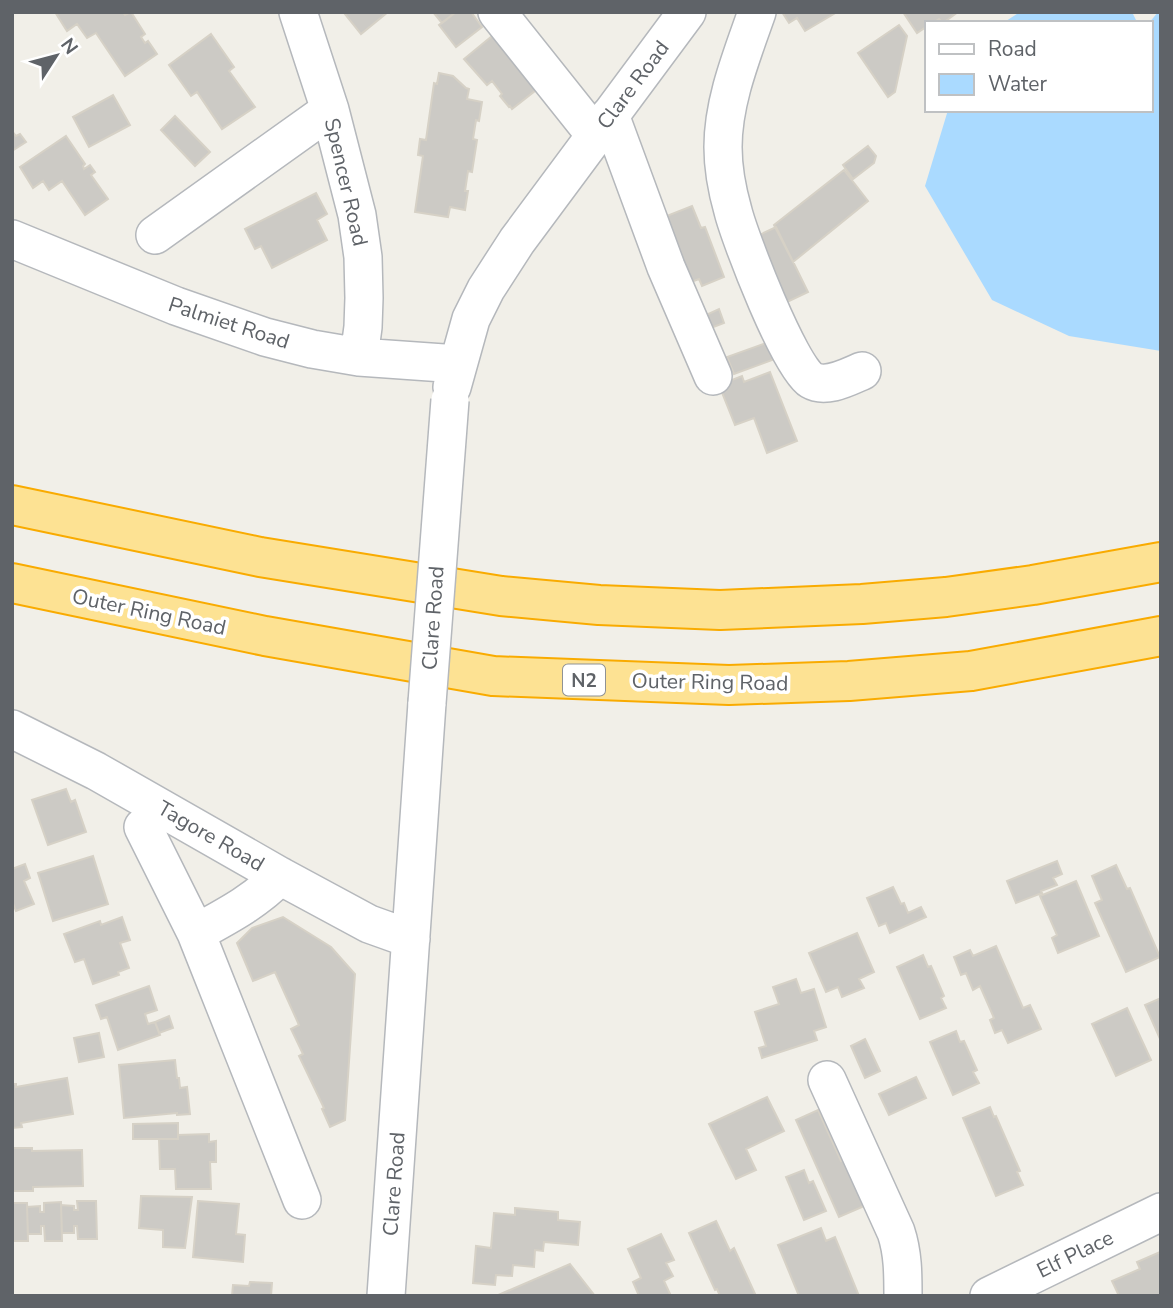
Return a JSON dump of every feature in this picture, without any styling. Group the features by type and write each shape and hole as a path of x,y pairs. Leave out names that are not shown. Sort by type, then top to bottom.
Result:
{"highway":[{"path":"12,505 173,540 328,569 501,596 612,606 720,610 862,604 1033,586 1161,562"},
{"name":"Outer Ring Road","path":"12,583 265,636 492,676 729,685 849,681 971,671 1161,636"}],"street":[{"name":"Spencer Road","path":"298,12 330,110 357,215 363,257 363,327 359,357"},
{"path":"497,12 603,125 713,376"},
{"path":"757,12 740,60 724,126 723,149 733,212 770,307 795,362 804,374 814,382 827,383 862,371"},
{"name":"Clare Road","path":"386,1296 450,400 457,364 471,319 486,289 517,241 603,125 672,20"},
{"path":"155,235 330,110"},
{"name":"Palmiet Road","path":"12,239 176,306 265,337 359,357 457,364"},
{"name":"Tagore Road","path":"12,729 96,771 369,924 411,939"},
{"path":"143,827 196,933 302,1200"},
{"path":"196,933 236,912 280,876"},
{"path":"827,1080 896,1232 903,1264 903,1296"},
{"name":"Elf Place","path":"989,1296 1161,1212"}],"water":[{"path":"1020,12 1132,12 1136,21 1006,21"},
{"path":"1161,12 1161,351 1069,336 992,300 925,186 947,112 1152,112 1151,21"}],"building":[{"path":"55,12 123,12 125,15 131,12 145,34 141,37 145,43 148,41 157,54 125,76 96,33 87,38 77,24 67,31"},
{"path":"346,12 388,12 361,34"},
{"path":"433,12 456,12 442,23"},
{"path":"456,12 471,12 482,27 456,47 439,25"},
{"path":"782,12 837,12 805,31 797,18 789,23"},
{"path":"903,12 958,12 946,21 925,21 925,28 917,33"},
{"path":"899,25 907,36 895,92 888,97 858,53"},
{"path":"497,32 540,87 512,109 500,96 502,94 492,81 487,85 464,59"},
{"path":"211,34 234,67 229,71 255,107 222,129 197,92 191,96 169,65"},
{"path":"439,73 453,76 469,89 467,99 482,102 473,139 477,140 472,172 468,171 465,210 450,207 448,217 415,212 423,156 418,155 420,139 426,140 434,83 437,84"},
{"path":"113,95 130,125 89,147 73,117"},
{"path":"175,116 210,152 195,166 161,130"},
{"path":"12,131 16,136 20,134 26,142 12,151"},
{"path":"66,136 85,164 84,169 90,165 95,172 91,175 108,199 85,215 62,181 49,190 43,181 33,188 20,167"},
{"path":"868,146 876,156 874,163 853,179 843,165"},
{"path":"844,170 868,201 793,262 774,225"},
{"path":"316,193 327,214 317,220 327,240 272,268 261,246 255,249 245,229"},
{"path":"692,206 701,228 705,227 724,277 702,286 699,279 683,285 654,221"},
{"path":"776,227 808,292 783,304 751,239"},
{"path":"719,309 724,323 711,328 706,315"},
{"path":"769,342 775,359 734,374 727,357"},
{"path":"770,372 797,441 767,453 754,418 735,425 719,385 742,376 744,382"},
{"path":"66,789 71,802 75,800 86,832 48,845 32,800"},
{"path":"93,856 108,904 53,921 38,873"},
{"path":"1057,861 1062,874 1053,878 1057,885 1016,903 1007,881"},
{"path":"25,864 30,878 24,881 34,904 16,911 12,901 12,869"},
{"path":"1116,865 1127,889 1130,888 1160,957 1126,972 1095,903 1102,900 1092,876"},
{"path":"1076,881 1099,936 1058,953 1052,938 1057,935 1040,896"},
{"path":"893,887 908,913 921,907 926,917 890,933 886,923 879,926 867,898"},
{"path":"122,917 130,940 120,943 129,968 118,972 119,975 93,984 84,959 75,962 64,934 100,921 101,925"},
{"path":"283,917 331,947 355,974 345,1120 330,1127 322,1109 324,1108 299,1056 303,1054 291,1029 299,1025 275,972 253,981 237,943 252,928"},
{"path":"857,933 874,972 859,979 864,988 842,997 838,987 826,992 809,953"},
{"path":"996,946 1023,1008 1030,1005 1041,1029 1008,1043 1002,1030 995,1033 990,1020 994,1018 980,986 973,990 966,973 961,975 954,957 970,950 973,956"},
{"path":"923,955 928,967 931,966 944,996 941,998 946,1008 920,1019 897,967"},
{"path":"796,979 801,993 814,989 826,1027 814,1031 817,1040 762,1058 759,1048 766,1046 755,1012 779,1004 773,987"},
{"path":"149,986 157,1010 145,1014 148,1024 155,1022 160,1035 118,1050 107,1017 101,1019 96,1005"},
{"path":"1161,998 1161,1041 1145,1005"},
{"path":"1127,1008 1151,1060 1116,1076 1092,1024"},
{"path":"169,1016 173,1028 159,1033 155,1022"},
{"path":"956,1031 960,1042 964,1041 977,1070 973,1072 979,1083 953,1095 930,1042"},
{"path":"99,1033 104,1057 79,1062 74,1038"},
{"path":"865,1039 880,1071 865,1078 851,1046"},
{"path":"175,1060 180,1088 187,1087 190,1114 124,1118 119,1065"},
{"path":"916,1077 926,1098 889,1115 879,1094"},
{"path":"67,1078 73,1114 21,1123 22,1127 12,1128 12,1084 16,1084 16,1087"},
{"path":"767,1097 784,1131 746,1149 756,1170 736,1179 709,1124"},
{"path":"990,1107 1020,1171 1017,1172 1023,1185 996,1196 963,1118"},
{"path":"818,1110 841,1161 848,1158 869,1204 839,1217 796,1120"},
{"path":"178,1123 178,1139 133,1139 133,1124"},
{"path":"209,1134 209,1142 216,1141 216,1162 210,1162 211,1189 176,1189 175,1169 160,1169 159,1139"},
{"path":"12,1148 32,1148 32,1151 82,1150 83,1186 33,1187 33,1191 12,1191"},
{"path":"804,1170 809,1183 813,1181 826,1211 804,1220 786,1177"},
{"path":"141,1196 192,1197 185,1248 163,1247 163,1230 139,1228"},
{"path":"77,1201 96,1201 97,1239 78,1239 77,1226 74,1226 74,1233 62,1233 61,1205 74,1206 74,1210 78,1210"},
{"path":"198,1201 239,1204 236,1234 245,1235 243,1262 193,1257"},
{"path":"61,1202 62,1241 45,1241 44,1226 41,1226 41,1234 28,1234 27,1207 40,1206 40,1212 44,1212 44,1203"},
{"path":"12,1203 27,1203 28,1241 12,1241"},
{"path":"515,1208 558,1212 558,1220 580,1222 578,1245 544,1242 543,1251 535,1250 534,1267 513,1265 512,1276 496,1275 495,1285 473,1283 476,1246 491,1248 494,1213 515,1215"},
{"path":"716,1221 730,1251 734,1248 756,1296 720,1296 717,1289 715,1290 689,1233"},
{"path":"821,1228 826,1241 835,1237 859,1296 799,1296 778,1245"},
{"path":"661,1234 674,1260 666,1263 673,1276 664,1281 671,1296 639,1296 633,1282 641,1278 628,1249"},
{"path":"1160,1252 1161,1296 1119,1296 1112,1281 1140,1269 1137,1262"},
{"path":"570,1264 595,1296 496,1296"},
{"path":"250,1282 272,1283 271,1296 232,1296 233,1285 249,1286"}]}
